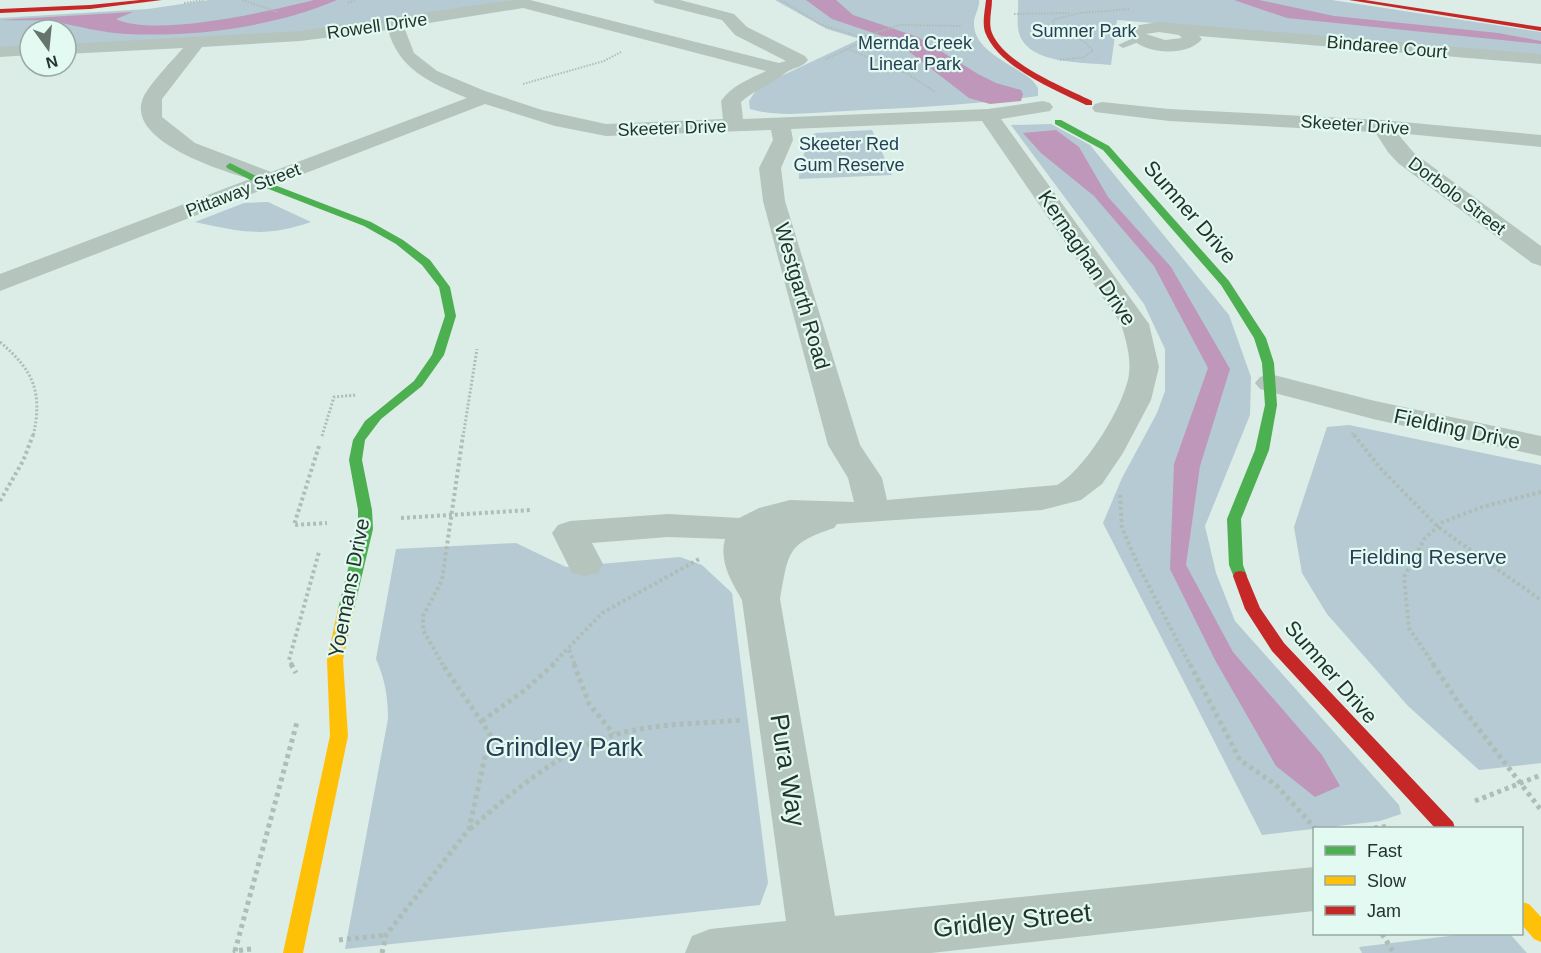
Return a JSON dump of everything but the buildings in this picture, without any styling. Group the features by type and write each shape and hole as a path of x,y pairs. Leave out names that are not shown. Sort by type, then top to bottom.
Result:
{"street":[{"path":"0,11 100,6 159,0"},
{"path":"661,0 728,17 741,32 799,60 775,70 772,75 745,88 731,101 734,127"},
{"path":"1352,0 1541,29"},
{"name":"Rowell Drive","path":"78,48 300,36 395,24 525,1 750,60 775,70"},
{"path":"989,6 986,20 991,40 1009,56 1097,118"},
{"name":"Skeeter Drive","path":"395,24 401,47 415,64 447,83 564,122 606,130 734,127 775,133 988,115 1050,113"},
{"name":"Bindaree Court","path":"1232,34 1212,34 1187,43 1172,45 1140,38 1136,33 1144,28 1177,29 1541,59"},
{"path":"1177,29 1190,34 1193,39"},
{"name":"Yoemans Drive","path":"196,43 152,99 152,118 170,138 265,182 375,228 421,257 437,274 447,295 450,318 446,336 436,358 416,386 372,422 359,437 354,452 353,469 364,503 366,520 335,660 339,736 293,953"},
{"path":"0,51 18,50"},
{"path":"1043,78 1050,113"},
{"name":"Pittaway Street","path":"0,283 486,97"},
{"path":"1050,113 1070,100 1097,118"},
{"path":"1050,113 1097,118"},
{"name":"Sumner Drive","path":"1050,113 1106,148 1225,283 1245,311 1260,338 1271,389 1262,450 1234,519 1236,565 1253,609 1278,647 1445,827"},
{"name":"Kernaghan Drive","path":"755,540 861,512 1039,498 1075,490 1098,467 1137,399 1145,375 1144,351 1135,324 988,115"},
{"name":"Skeeter Drive","path":"1097,118 1169,115 1382,126 1541,141"},
{"name":"Sumner Drive","path":"1097,118 1106,148"},
{"name":"Dorbolo Street","path":"1382,126 1395,148 1406,158 1541,258"},
{"name":"Westgarth Road","path":"775,133 769,178 844,445 842,480 861,512"},
{"name":"Fielding Drive","path":"1271,389 1336,408 1373,410"},
{"name":"Fielding Drive","path":"1271,389 1541,446"},
{"path":"585,564 570,533 685,524 755,540"},
{"name":"Pura Way","path":"755,540 771,551 761,599 814,941"},
{"name":"Gridley Street","path":"710,953 1313,890"},
{"path":"1523,913 1541,932"}],"lane":[{"path":"1123,45 1140,38"}],"path":[{"path":"242,0 270,10"},
{"path":"781,0 820,24 866,39 848,50 908,74 937,93"},
{"path":"989,6 1029,14 1079,13"},
{"path":"861,37 893,26 961,26"},
{"path":"0,342 22,360 33,377 39,411 27,454 0,501"},
{"path":"469,829 490,734 446,671 423,630 423,616 442,580 449,547 451,515 478,342"},
{"path":"327,523 294,525 334,397 365,395"},
{"path":"1336,408 1346,425 1381,469 1438,527 1541,600"},
{"path":"1124,489 1118,498 1122,528 1240,760 1276,784 1314,827"},
{"path":"1541,492 1482,507 1443,522 1425,538 1404,577 1409,628 1458,702 1541,810"},
{"path":"451,515 531,510"},
{"path":"482,721 525,690 569,650 602,613 720,548 755,540"},
{"path":"569,650 589,704 614,734"},
{"path":"382,953 386,935 469,829 529,779 582,747 614,734 780,716"},
{"path":"1383,935 1394,953"}],"green space":[{"path":"209,0 513,0 348,29 78,44 78,18 18,18 18,47 0,48 0,18 148,9"},
{"name":"Mernda Creek Linear Park","path":"775,0 979,0 974,23 980,42 997,57 1033,81 1038,88 1038,96 942,106 797,114 761,112 750,109 749,101 758,87 860,39 827,29"},
{"name":"Sumner Park","path":"1018,0 1332,0 1541,32 1541,55 1117,20 1111,65 1073,62 1045,56 1024,43 1018,29"},
{"path":"1051,124 1090,145 1229,315 1251,377 1250,415 1205,526 1216,573 1235,621 1399,805 1401,814 1380,821 1313,827 1313,829 1262,835 1103,523 1122,478 1157,413 1165,391 1165,349 1144,304 1011,125"},
{"name":"Skeeter Red Gum Reserve","path":"872,130 892,175 799,179 806,139 816,133"},
{"path":"268,202 311,222 280,230 253,232 195,222 244,203"},
{"name":"Fielding Reserve","path":"1349,425 1541,465 1541,763 1479,770 1408,706 1327,614 1302,573 1294,527 1327,427"},
{"name":"Grindley Park","path":"516,543 566,567 680,557 702,565 732,593 768,883 760,905 345,949 388,719 385,688 376,659 396,549"},
{"path":"1458,935 1511,935 1527,953 1362,953 1359,947"}],"shaded area":[{"path":"314,0 337,0 261,23 180,34 118,33 78,27 78,18 33,18 133,12 116,19 134,24 158,26 213,21"},
{"path":"806,0 836,0 853,15 918,37 978,74 996,83 1021,90 1023,94 1021,101 990,104 969,98 894,40 832,19"},
{"path":"1234,0 1259,0 1334,16 1498,33 1541,41 1541,44 1287,18"},
{"path":"1056,130 1079,147 1108,197 1171,267 1230,369 1200,466 1186,565 1233,652 1322,755 1340,786 1315,797 1276,766 1215,660 1170,569 1174,464 1208,368 1154,266 1094,196 1041,153 1023,133"}],"traffic: fast":[{"path":"1058,122 1106,148 1225,283 1260,338 1268,363 1271,405 1262,450 1234,519 1236,565 1240,576"},
{"path":"230,166 269,186 367,224 399,242 426,262 444,287 450,316 441,350 418,383 376,417 363,431 359,440 355,460 366,520 361,552 346,609"}],"traffic: slow":[{"path":"293,953 339,736 335,660 346,609"},
{"path":"1523,912 1541,932"}],"traffic: jam":[{"path":"0,11 90,7 159,0"},
{"path":"989,0 988,29 995,44 1033,74 1089,103"},
{"path":"1352,0 1541,29"},
{"path":"1240,576 1253,609 1278,647 1445,827"}]}
